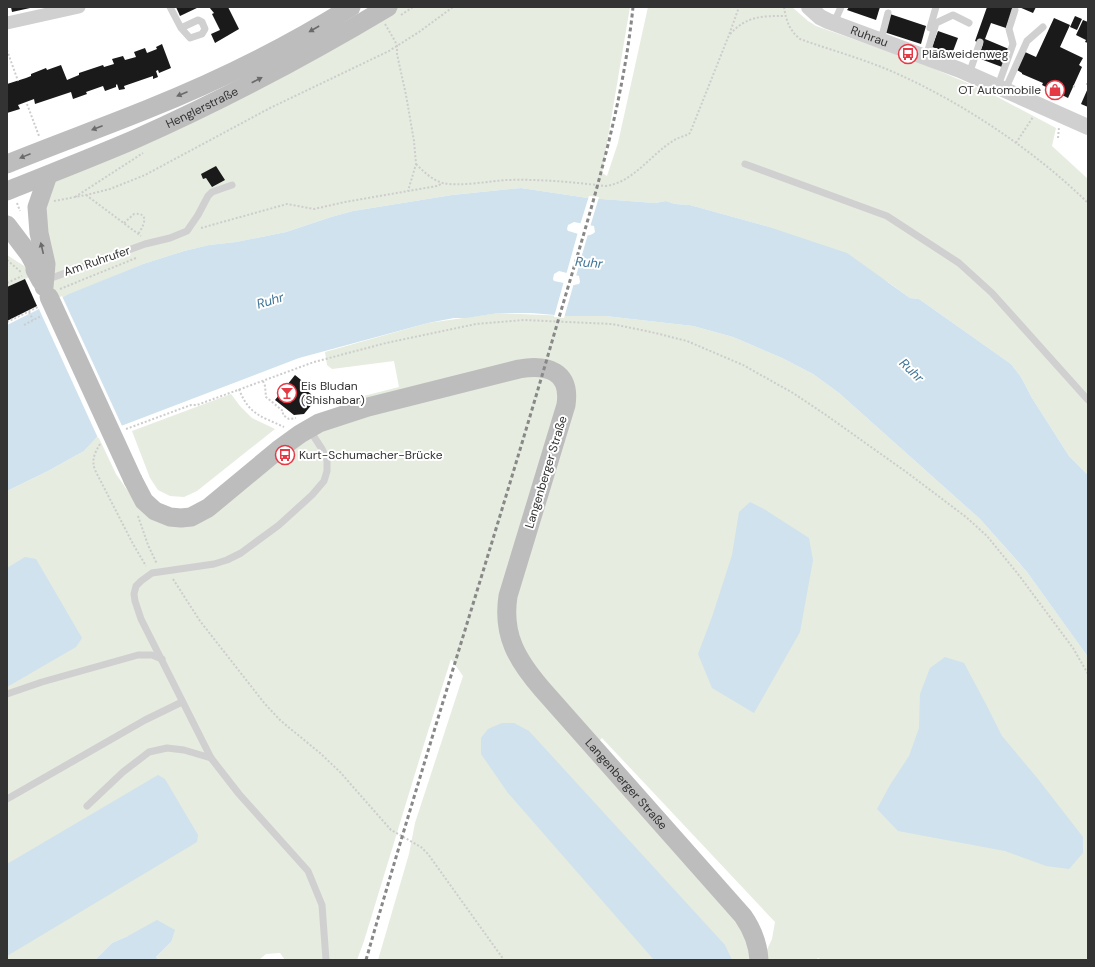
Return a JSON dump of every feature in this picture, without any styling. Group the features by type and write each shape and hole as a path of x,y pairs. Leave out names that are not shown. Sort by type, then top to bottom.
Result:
{"main road":[{"name":"Henglerstraße","path":"7,191 134,139 236,91 293,61 388,7"},
{"name":"Henglerstraße","path":"7,164 218,79 284,46 349,8"},
{"path":"41,287 46,264 39,233 37,206 48,175"},
{"path":"7,225 29,254 35,265 41,287"},
{"path":"7,246 41,287"},
{"name":"Langenberger Straße","path":"41,287 144,501 155,511 170,517 191,517 208,508 278,450 304,432 334,418 368,407 519,369 542,367 551,369 558,374 565,388 566,405 508,596 506,614 510,639 518,657 532,677 743,916 749,924 754,936 759,960"}],"street":[{"path":"7,23 79,7"},
{"name":"Ruhrau","path":"809,7 820,17 969,74 1088,127"}],"lane":[{"path":"170,7 182,28"},
{"path":"834,23 841,7"},
{"path":"924,56 936,7"},
{"path":"1002,88 1013,44 1008,29 1016,10"},
{"path":"881,40 888,13"},
{"path":"924,56 936,23 952,15 969,23"},
{"path":"1002,88 1027,41 1043,27"},
{"path":"969,74 980,42"},
{"path":"746,164 887,216 959,263 992,293 1088,400"},
{"path":"187,231 208,196 212,192 232,185"},
{"name":"Am Ruhrufer","path":"41,287 55,276 147,243 170,238 187,231"},
{"path":"304,432 322,449 327,460 327,472 324,481 312,495 279,525 241,554 214,564 152,573 136,586 134,594 141,619 211,758 239,794 308,871 322,905 326,960"},
{"path":"7,694 42,682 138,655 152,655 162,659"},
{"path":"7,799 145,720 182,702"},
{"path":"87,806 123,772 149,752 168,748 184,750 211,758"}],"path":[{"path":"51,202 86,196 110,189 145,175 270,108 397,46 453,7"},
{"path":"416,164 429,176 443,183 454,185 488,181 528,180 604,186 620,182 673,141 690,133 739,7"},
{"path":"784,7 785,16 790,29 800,39 879,66 919,84 950,101 1016,143 1045,165 1088,203"},
{"path":"729,35 742,23 749,20 765,17 785,16"},
{"path":"397,46 397,54 411,118 416,164 408,191"},
{"path":"7,50 18,81"},
{"path":"27,104 43,149"},
{"path":"1016,143 1040,105"},
{"path":"74,198 148,150"},
{"path":"187,231 287,204 314,208 437,186 443,183"},
{"path":"8,279 8,283 41,287 140,256 147,243 124,223 86,196"},
{"path":"124,223 134,214 141,214 144,224 138,234"},
{"path":"7,260 41,287"},
{"path":"7,322 29,312 41,287"},
{"path":"29,312 33,320"},
{"path":"24,324 41,316"},
{"path":"124,430 314,362 386,343 476,324 524,320 612,324 687,340 743,365 793,394 826,415 898,466 966,517 987,536 1018,574 1073,648 1088,674"},
{"path":"263,381 266,397 283,411 283,415"},
{"path":"239,389 242,398 249,409 257,415 304,432"},
{"path":"100,442 92,461 95,470 142,560 152,573"},
{"path":"138,515 158,564 167,571 200,621 265,704 281,721 320,753 340,772 391,830 421,847 428,854 504,960"}],"shaded area":[{"path":"391,7 630,7 602,173 607,176 618,143 648,7 792,7 816,26 921,63 988,92 1056,128 1052,146 1088,179 1088,475 1069,456 1032,398 1021,377 1011,364 919,299 910,298 888,282 766,226 690,205 675,204 666,201 655,203 588,198 521,188 452,195 353,211 286,232 236,242 209,245 184,251 143,264 56,300 38,267 50,176"},
{"path":"7,255 32,271 34,275 7,287"},
{"path":"499,313 605,316 693,326 733,337 782,358 813,374 839,393 980,519 1027,572 1088,657 1088,960 822,960 818,958 816,960 764,960 764,956 772,939 775,922 602,738 588,752 735,910 753,960 378,960 409,854 415,823 463,676 451,659 357,960 285,960 280,953 266,954 259,960 159,960 156,957 171,942 128,936 112,943 95,960 7,960 7,491 84,451 98,436 116,474 141,510 181,526 297,441 439,383 343,405 344,401 399,387 394,361 332,369 327,365 325,352 428,323"},
{"path":"231,394 252,418 275,429 197,491 184,497 170,496 158,490 150,478 132,431"}],"water":[{"name":"Ruhr","path":"521,188 588,198 655,203 666,201 675,204 690,205 766,226 847,253 910,298 919,299 1011,364 1021,377 1032,398 1069,456 1088,475 1088,657 1027,572 980,519 839,393 813,374 782,358 733,337 693,326 605,316 567,316 531,313 499,313 466,318 454,318 428,323 299,358 121,426 98,436 84,451 7,491 7,325 69,294 143,264 184,251 209,245 236,242 286,232 353,211 452,195","holes":["574,222 594,226 595,232 590,235 586,235 568,231 568,225","559,271 579,276 579,284 574,285 554,281 554,274"]},
{"path":"750,502 764,509 809,538 813,560 800,632 754,713 712,688 698,654 712,617 732,555 739,512"},
{"path":"25,557 36,559 82,638 76,647 7,687 7,568"},
{"path":"945,657 964,663 1002,736 1083,837 1083,853 1069,869 1046,866 1005,851 898,831 877,809 890,785 909,756 919,728 920,694 930,668"},
{"path":"502,723 514,723 529,731 725,945 732,960 654,960 508,793 481,754 481,738 488,729"},
{"path":"158,775 165,779 198,835 197,842 7,956 7,864"},
{"path":"157,920 175,930 171,942 156,957 159,960 95,960 112,943"}],"pier":[{"path":"589,196 599,197 590,227 580,225"},
{"path":"578,232 588,234 576,276 566,275"},
{"path":"564,281 574,283 564,318 554,317"},
{"path":"62,296 123,428 98,438 38,307"}],"building":[{"path":"11,7 29,7 30,8 12,12"},
{"path":"176,7 199,7 180,16"},
{"path":"209,7 228,7 239,29 215,43 211,34 220,30 212,14 214,13"},
{"path":"849,7 880,7 876,20 847,10"},
{"path":"987,7 1014,7 1006,28 991,23 985,39 1009,49 1002,67 978,58 983,44 975,41"},
{"path":"1019,7 1036,7 1033,13"},
{"path":"890,14 926,26 921,44 884,32"},
{"path":"1075,16 1082,19 1077,30 1070,27"},
{"path":"1054,18 1070,25 1060,47 1083,58 1079,65 1082,67 1068,98 1017,70 1025,52 1036,57"},
{"path":"1083,20 1088,22 1088,43 1085,42 1086,40 1076,35"},
{"path":"938,31 958,38 952,54 932,47"},
{"path":"162,44 171,68 159,73 158,70 156,71 158,77 153,79 153,76 124,86 125,89 119,90 117,84 116,87 105,91 103,86 86,92 87,94 73,99 71,92 35,104 34,99 18,105 20,109 7,113 7,84 31,76 31,74 46,68 47,70 61,65 67,80 79,75 79,73 103,65 104,67 114,64 112,59 123,56 125,60 136,57 134,52 145,48 147,53 157,49 156,47"},
{"path":"1088,88 1088,107 1081,104"},
{"path":"216,166 225,180 212,187 206,178 203,179 201,174"},
{"path":"25,279 37,306 7,321 7,287"},
{"path":"295,375 306,384 303,388 311,394 312,398 310,401 313,403 304,414 294,415 275,400"}],"railway":[{"path":"366,960 600,178 620,93 633,7"}],"place":[{"name":"Pläßweidenweg","path":"908,54"},
{"name":"OT Automobile","path":"1055,90"},
{"name":"Eis Bludan (Shishabar)","path":"287,393"},
{"name":"Kurt-Schumacher-Brücke","path":"285,455"}]}
